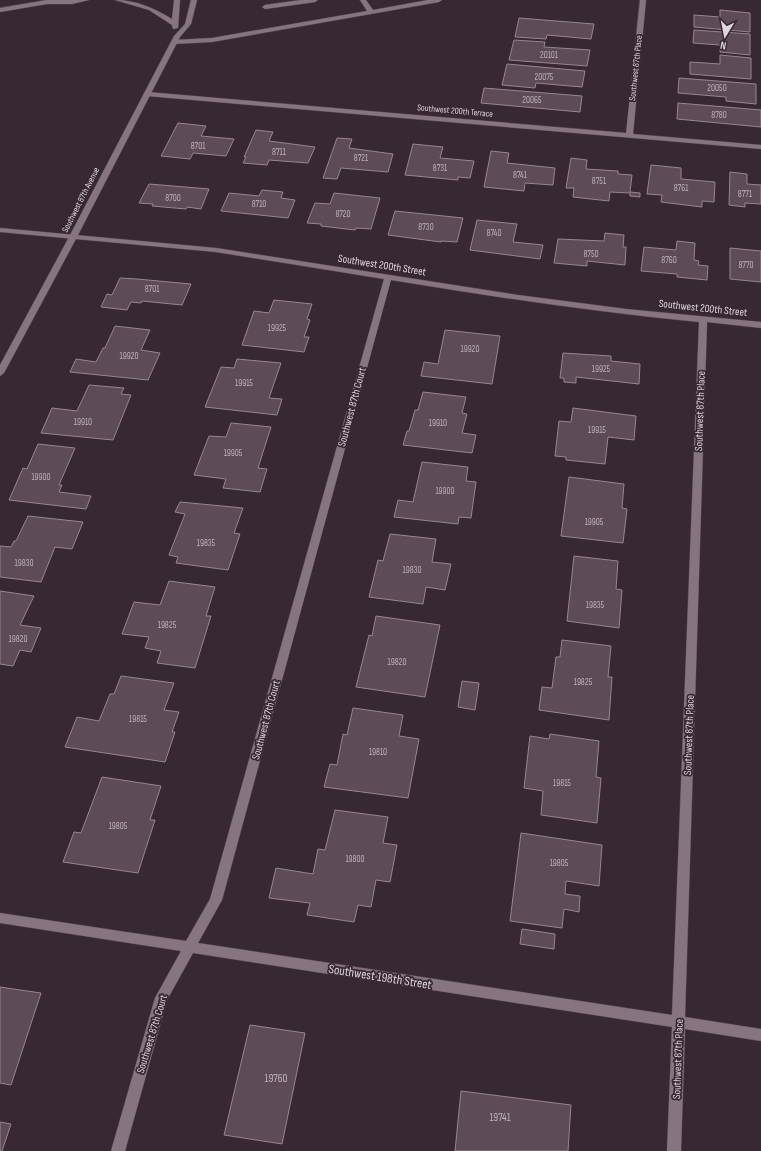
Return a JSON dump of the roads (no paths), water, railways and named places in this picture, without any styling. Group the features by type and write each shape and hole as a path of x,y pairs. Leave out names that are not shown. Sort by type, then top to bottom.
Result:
{"street":[{"path":"0,10 50,1 72,2 86,0"},
{"path":"118,0 151,9 174,24"},
{"path":"177,0 174,24 176,39 212,40 439,0"},
{"name":"Southwest 87th Avenue","path":"0,373 176,39 188,24 194,0"},
{"path":"265,7 315,0"},
{"path":"363,0 371,12"},
{"name":"Southwest 87th Place","path":"629,136 643,0"},
{"name":"Southwest 200th Terrace","path":"147,94 761,147"},
{"name":"Southwest 200th Street","path":"0,230 216,250 388,278 572,305 761,325"},
{"name":"Southwest 87th Court","path":"118,1151 162,998 216,900 388,278"},
{"name":"Southwest 87th Place","path":"674,1151 703,319"},
{"name":"Southwest 198th Street","path":"0,918 761,1035"}]}
